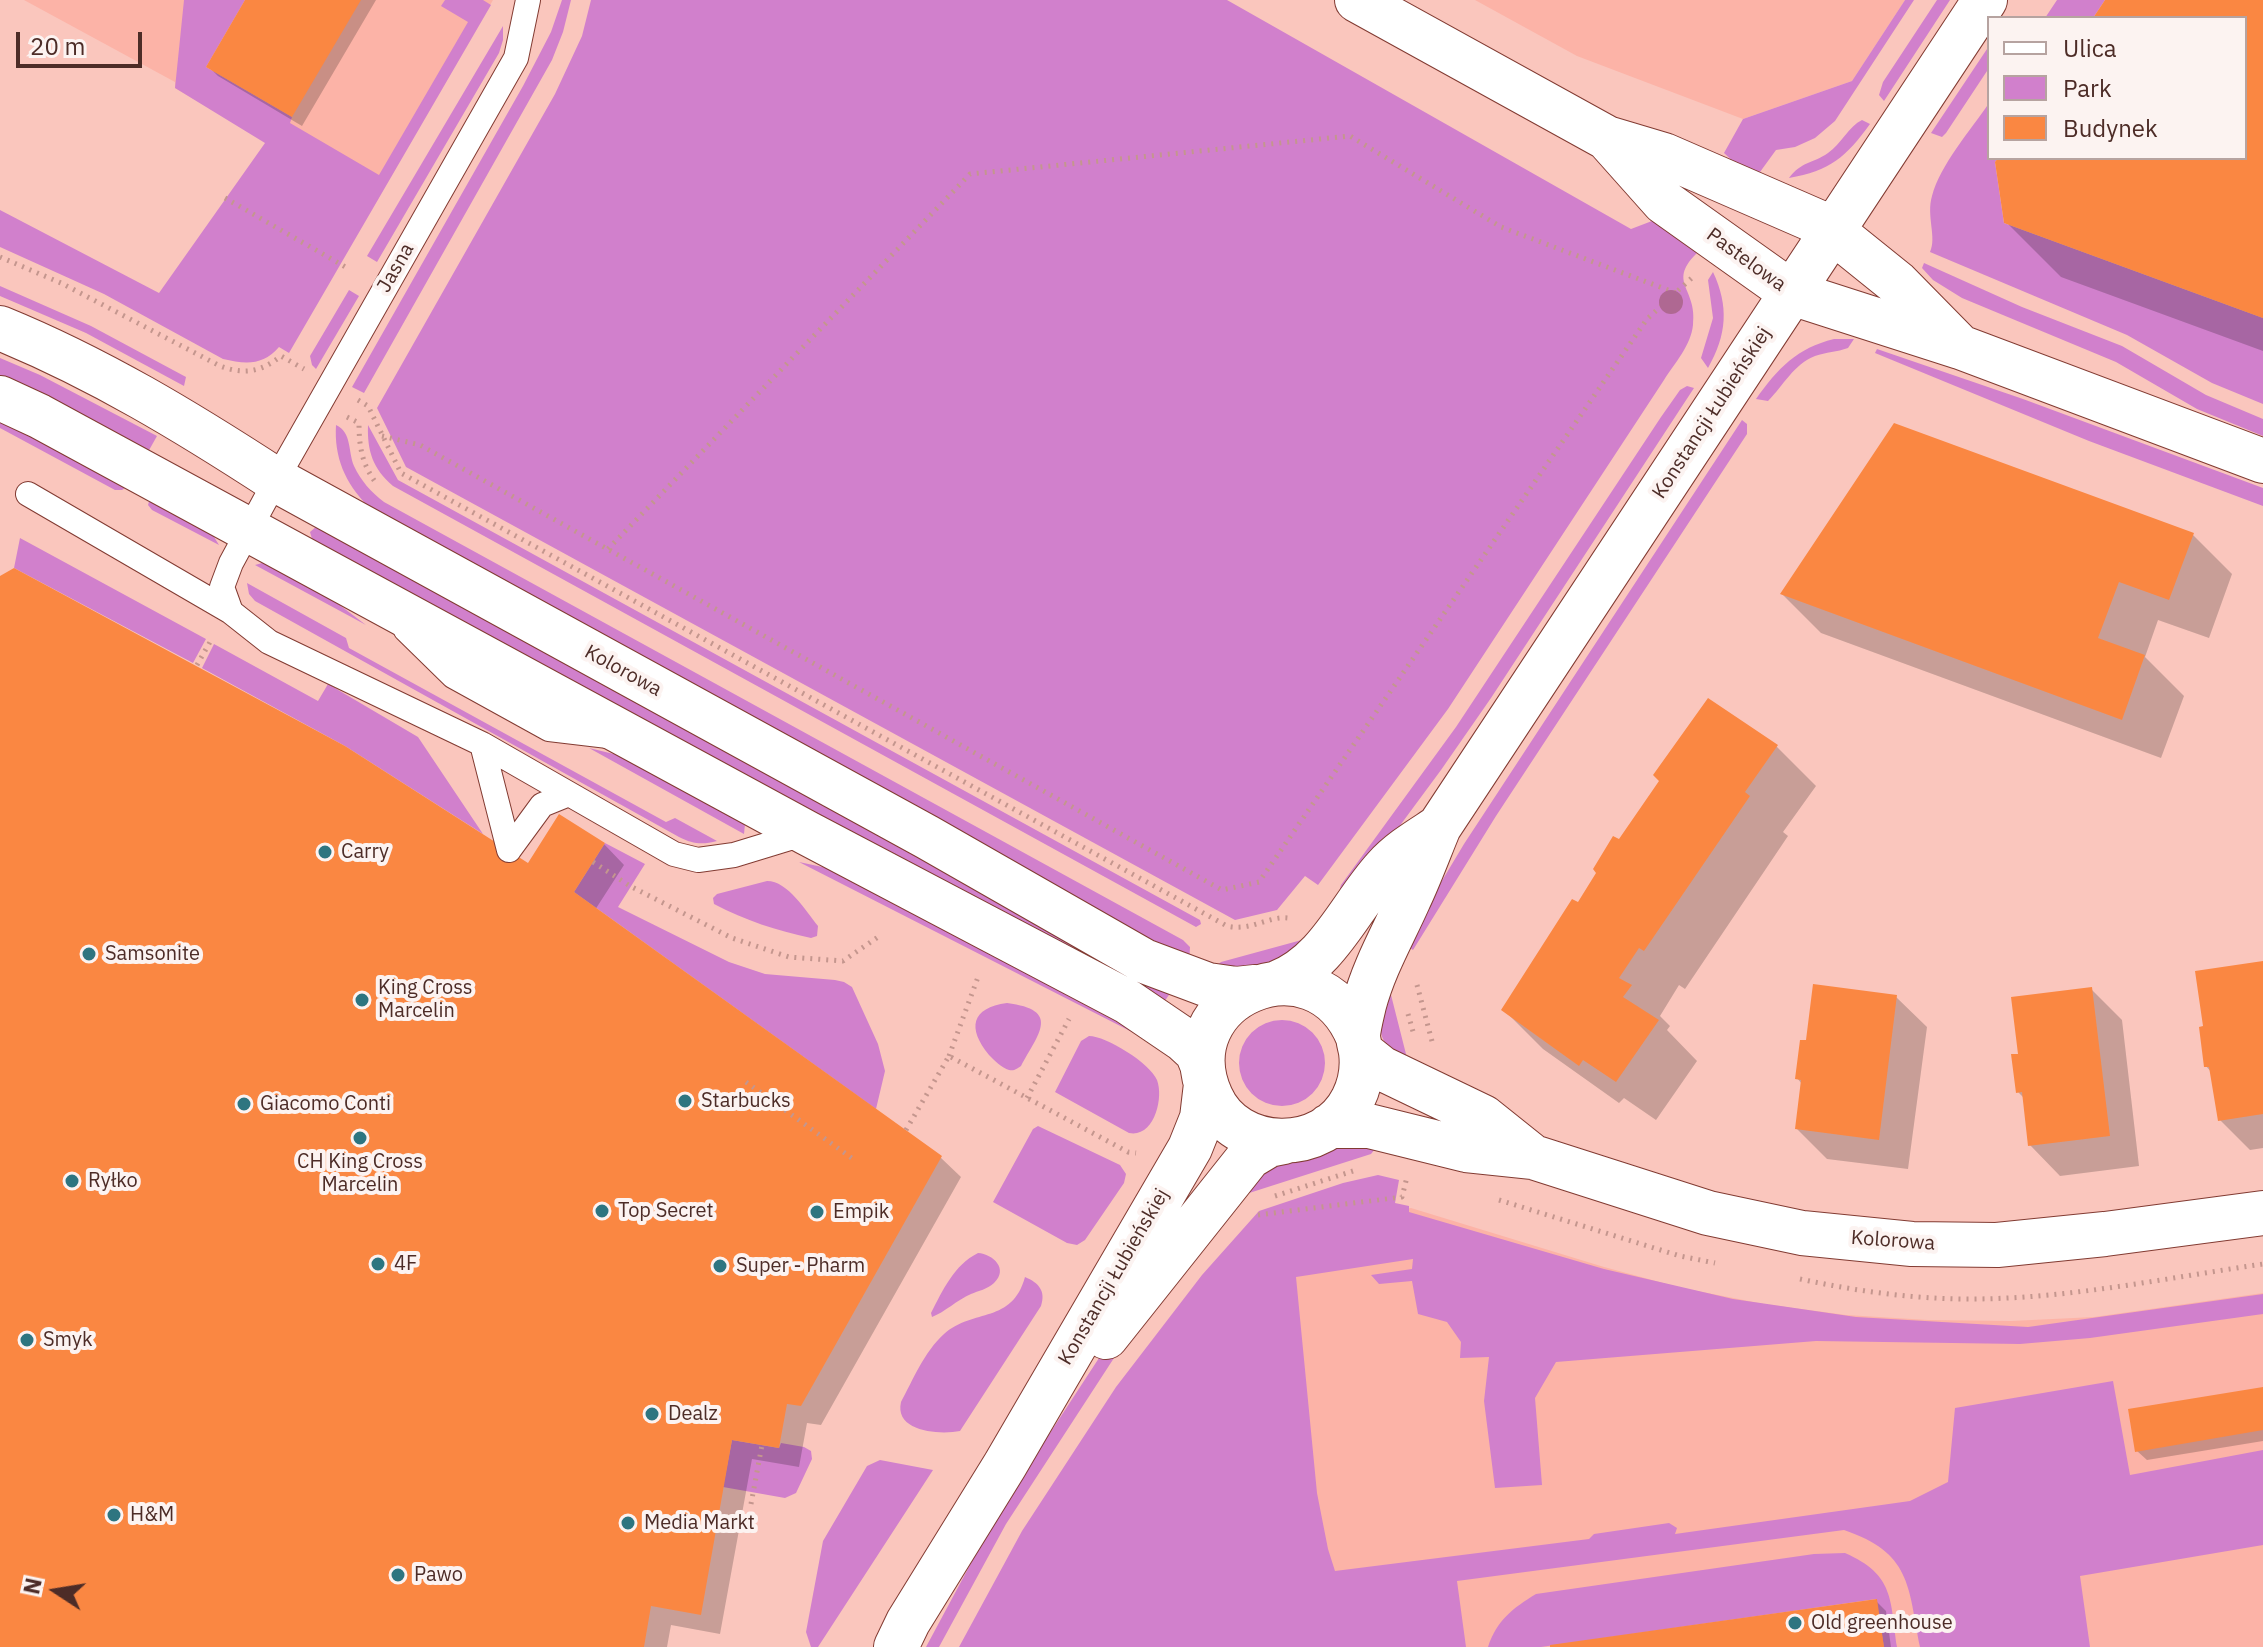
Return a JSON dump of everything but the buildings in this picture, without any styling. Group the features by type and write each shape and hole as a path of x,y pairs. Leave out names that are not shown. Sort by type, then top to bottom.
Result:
{"street":[{"name":"Pastelowa","path":"1357,0 1607,138 1664,155 1833,231 1897,283 1960,347"},
{"name":"Konstancji Łubieńskiej","path":"1359,1045 1376,969 1410,899 1439,827 1985,0"},
{"name":"Pastelowa","path":"1607,138 1664,202 1792,293 1960,347 2263,461"},
{"name":"Kolorowa","path":"0,328 60,353 179,417 276,480 927,837 1144,961 1208,985 1236,989 1266,985"},
{"path":"0,398 807,833 1128,1002 1197,1052 1204,1075 1222,1115 1235,1126 1266,1140 1284,1142 1308,1137 1329,1126 1352,1101 1362,1069 1352,1023 1333,1001 1306,986 1266,985 1227,1005 1216,1018 1206,1041 1204,1075"},
{"name":"Konstancji Łubieńskiej","path":"1266,985 1294,975 1314,960 1385,868 1439,827"},
{"name":"Kolorowa","path":"1359,1045 1381,1068 1483,1117 1533,1157"},
{"name":"Konstancji Łubieńskiej","path":"896,1647 1190,1148 1202,1118 1204,1075"},
{"name":"Kolorowa","path":"1329,1126 1369,1126 1466,1150 1533,1157 1708,1213 1802,1233 1912,1244 1997,1245 2263,1213"},
{"name":"Konstancji Łubieńskiej","path":"1005,1465 1249,1157 1263,1147 1284,1142"}],"lane":[{"name":"Jasna","path":"231,612 222,587 231,563 516,58 528,0"},
{"path":"28,494 231,612 269,642 482,744 674,854 698,860 734,855 807,833"},
{"path":"482,744 509,850 542,805 569,794"}],"path":[{"path":"608,549 970,174 1350,136 1501,227 1676,293"},
{"path":"225,198 349,269"},
{"path":"0,257 61,283 236,372 252,372 267,367 281,356 286,358"},
{"path":"382,436 420,445 1222,890 1259,882 1647,319 1695,275"},
{"path":"373,416 401,473 1227,926 1241,929 1284,916"},
{"path":"197,665 210,642"},
{"path":"593,862 630,886 732,938 789,957 843,961 878,937"},
{"path":"906,1130 949,1056 978,977"},
{"path":"1416,982 1435,1050"},
{"path":"1405,1000 1416,1047"},
{"path":"1027,1098 1072,1015"},
{"path":"949,1056 1128,1152 1140,1153"},
{"path":"746,1082 853,1159"},
{"path":"1267,1199 1354,1171"},
{"path":"1256,1215 1402,1197"},
{"path":"751,1504 762,1445"}],"shaded area":[{"path":"24,0 493,0 375,204 175,88 175,82"},
{"path":"1475,0 1905,0 1852,81 1743,119 1577,56"},
{"path":"1411,1208 1682,1288 1764,1304 1846,1315 2011,1321 2094,1317 2263,1293 2263,1647 967,1647 1243,1234"}],"green space":[{"path":"184,0 245,0 206,67 292,117 290,123 379,175 468,22 441,6 445,0 483,0 491,5 289,353 279,347 267,358 253,362 223,359 104,294 0,247 0,210 159,293 265,143 175,88"},
{"path":"562,0 571,0 552,60 364,393 352,387 523,86 551,32"},
{"path":"591,0 1227,0 1631,229 1652,221 1678,235 1699,251 1689,262 1683,278 1693,312 1692,332 1682,354 1448,709 1318,885 1305,876 1277,910 1235,920 406,467 377,408 555,94 582,36"},
{"path":"1905,0 1914,0 1835,121 1815,138 1795,147 1776,150 1760,172 1737,165 1724,153 1743,119 1852,81"},
{"path":"1937,0 1950,0 1884,101 1879,95 1883,82"},
{"path":"2057,0 2105,0 2094,16 2046,16"},
{"path":"503,26 499,53 377,262 367,256"},
{"path":"1987,49 1987,71 1946,133 1942,137 1931,133"},
{"path":"1987,106 1987,160 1996,160 2004,223 2263,318 2263,404 2212,383 2127,335 1930,252 1930,204 1936,184"},
{"path":"1862,120 1870,124 1845,154 1826,167 1789,178 1803,166 1828,153"},
{"path":"1924,263 2022,307 2122,346 2206,395 2263,419 2263,436 2197,409 2116,362 1962,298 1933,280 1922,268"},
{"path":"1713,272 1722,297 1724,320 1719,344 1708,368 1701,358 1713,318 1708,280"},
{"path":"0,286 91,326 186,377 184,386 86,333 0,296"},
{"path":"349,290 359,296 316,369 310,356"},
{"path":"1834,339 1854,339 1848,348 1807,360 1768,401 1756,399 1789,361 1809,348"},
{"path":"1877,349 2023,399 2263,488 2263,506 2089,441 1875,353"},
{"path":"0,358 40,375 157,436 148,452 31,389 0,376"},
{"path":"1687,386 1694,388 1491,698 1342,904 1337,899 1341,885 1456,727 1661,417 1680,390"},
{"path":"0,419 128,486 115,490 0,428"},
{"path":"1742,420 1747,424 1747,434 1496,816 1413,950 1404,944 1464,844"},
{"path":"336,425 345,432 352,461 360,477 384,502 1183,940 1190,947 1189,964 368,506 347,479 339,459"},
{"path":"368,425 398,480 1200,920 1201,924 1196,927 393,486 373,459"},
{"path":"150,498 211,532 219,545 152,510 148,505"},
{"path":"317,526 1173,989 1160,1008 329,551 312,539 310,532"},
{"path":"20,538 206,639 193,663 14,568"},
{"path":"270,564 325,594 366,625 255,565"},
{"path":"247,583 346,638 349,648 666,822 675,818 717,841 698,843 679,837 255,601 249,594"},
{"path":"214,644 318,701 328,684 418,737 483,834 345,746 202,668"},
{"path":"589,748 622,756 745,824 744,834"},
{"path":"605,843 645,864 618,907 729,962 765,974 835,980 852,987 878,1044 885,1071 876,1109 574,892"},
{"path":"799,862 827,868 899,907 1000,952 1141,1034 1134,1033"},
{"path":"767,881 782,886 796,898 818,926 817,936 811,938 773,928 714,904 713,898 717,894"},
{"path":"1309,938 1269,970 1215,967 1221,962"},
{"path":"1390,991 1407,1067 1388,1047 1381,1033"},
{"path":"1007,1003 1034,1011 1040,1017 1041,1025 1021,1066 1013,1070 1004,1068 989,1055 977,1036 976,1028 976,1021 986,1009"},
{"path":"1282,1020 1306,1027 1318,1039 1325,1063 1318,1087 1306,1099 1282,1106 1258,1099 1246,1087 1239,1063 1246,1039 1258,1027"},
{"path":"1089,1036 1106,1040 1127,1052 1146,1066 1157,1080 1159,1097 1155,1115 1151,1123 1138,1133 1129,1133 1055,1092 1081,1041"},
{"path":"1038,1126 1120,1165 1126,1174 1124,1183 1085,1240 1077,1245 1067,1243 993,1202 1033,1129"},
{"path":"1350,1143 1375,1149 1371,1154 1246,1194 1261,1167"},
{"path":"1378,1175 1399,1180 1395,1203 1409,1206 1409,1212 1604,1269 1733,1299 1856,1317 2028,1327 2263,1294 2263,1314 2090,1338 2020,1344 1816,1341 1556,1362 1535,1398 1542,1485 1495,1488 1484,1401 1489,1357 1460,1358 1461,1342 1447,1322 1418,1314 1412,1281 1379,1284 1371,1275 1412,1269 1413,1259 1296,1277 1317,1493 1335,1571 1589,1539 1594,1534 1669,1523 1677,1528 1675,1534 1910,1501 1948,1482 1955,1408 2113,1381 2130,1475 2263,1450 2263,1545 2080,1576 2090,1647 1920,1647 1903,1574 1882,1549 1844,1530 1457,1581 1466,1647 959,1647 1022,1531 1116,1387 1202,1275 1259,1211 1343,1183"},
{"path":"978,1253 994,1259 999,1268 998,1278 989,1287 932,1317 931,1313 950,1279 962,1264"},
{"path":"1025,1277 1040,1288 1043,1296 1041,1306 960,1431 920,1429 904,1420 901,1402 931,1349 956,1326 1002,1309 1019,1292"},
{"path":"1116,1332 1127,1338 1006,1524 939,1647 926,1647 999,1511"},
{"path":"732,1440 779,1448 781,1443 811,1451 812,1459 796,1493 785,1498 723,1487"},
{"path":"880,1460 933,1470 818,1647 811,1647 806,1632 823,1541 867,1466"},
{"path":"1845,1553 1861,1561 1882,1580 1891,1602 1897,1647 1884,1647 1876,1599 1541,1647 1488,1647 1496,1629 1507,1616 1536,1594 1814,1554"}],"place":[{"name":"Carry","path":"325,852"},
{"name":"Samsonite","path":"89,954"},
{"name":"King Cross Marcelin","path":"362,1000"},
{"name":"Starbucks","path":"685,1101"},
{"name":"Giacomo Conti","path":"244,1104"},
{"name":"CH King Cross Marcelin","path":"360,1138"},
{"name":"Ryłko","path":"72,1181"},
{"name":"Top Secret","path":"602,1211"},
{"name":"Empik","path":"817,1212"},
{"name":"4F","path":"378,1264"},
{"name":"Super - Pharm","path":"720,1266"},
{"name":"Smyk","path":"27,1340"},
{"name":"Dealz","path":"652,1414"},
{"name":"H&M","path":"114,1515"},
{"name":"Media Markt","path":"628,1523"},
{"name":"Pawo","path":"398,1575"},
{"name":"Old greenhouse","path":"1795,1623"}]}
